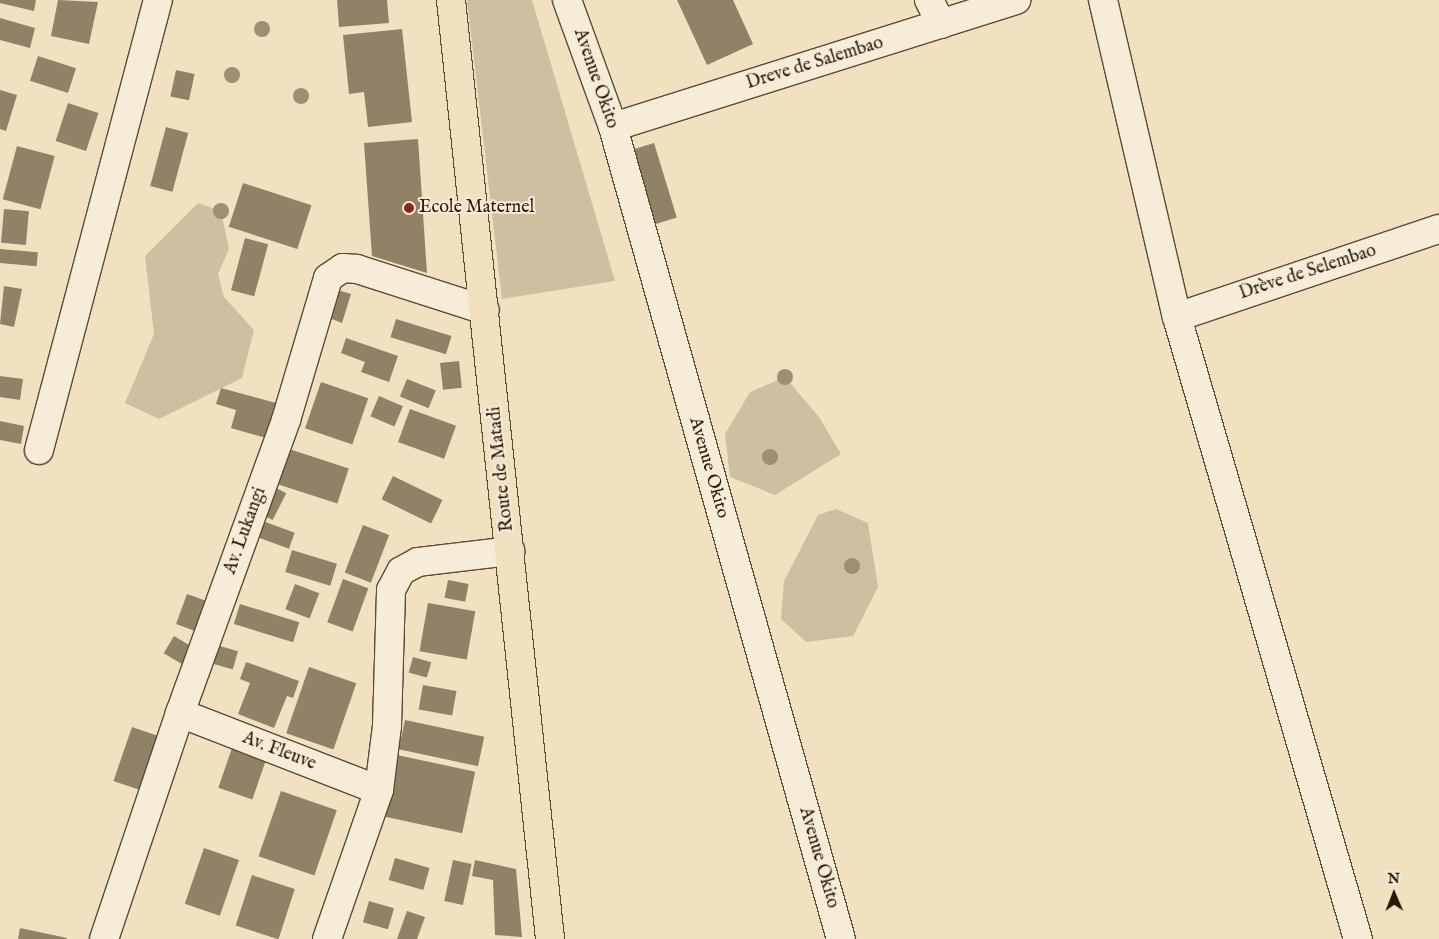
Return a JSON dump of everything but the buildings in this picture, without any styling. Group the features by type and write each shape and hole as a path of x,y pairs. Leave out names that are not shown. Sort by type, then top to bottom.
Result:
{"main road":[{"name":"Route de Matadi","path":"451,0 550,939"}],"street":[{"path":"39,450 158,0"},
{"name":"Avenue Okito","path":"567,0 613,127 841,939"},
{"path":"929,0 941,24"},
{"name":"Dreve de Salembao","path":"613,127 1017,0"},
{"path":"1103,0 1177,317 1358,939"},
{"name":"Drève de Selembao","path":"1177,317 1439,229"},
{"name":"Av. Lukangi","path":"104,939 180,713 286,420 328,278 343,268 357,269 485,310"},
{"path":"327,939 379,790 386,726 391,590 402,571 418,562 510,551"},
{"name":"Av. Fleuve","path":"180,713 379,790"}],"shaded area":[{"path":"467,0 532,0 615,281 502,299"},
{"path":"198,203 221,211 229,249 218,274 224,297 254,330 242,378 159,419 125,403 154,334 145,256"},
{"path":"785,377 819,417 841,454 775,495 730,477 725,434 750,392"},
{"path":"836,509 868,523 878,587 853,636 806,642 781,619 784,581 818,515"}],"place":[{"name":"Ecole Maternel","path":"409,208"}]}
